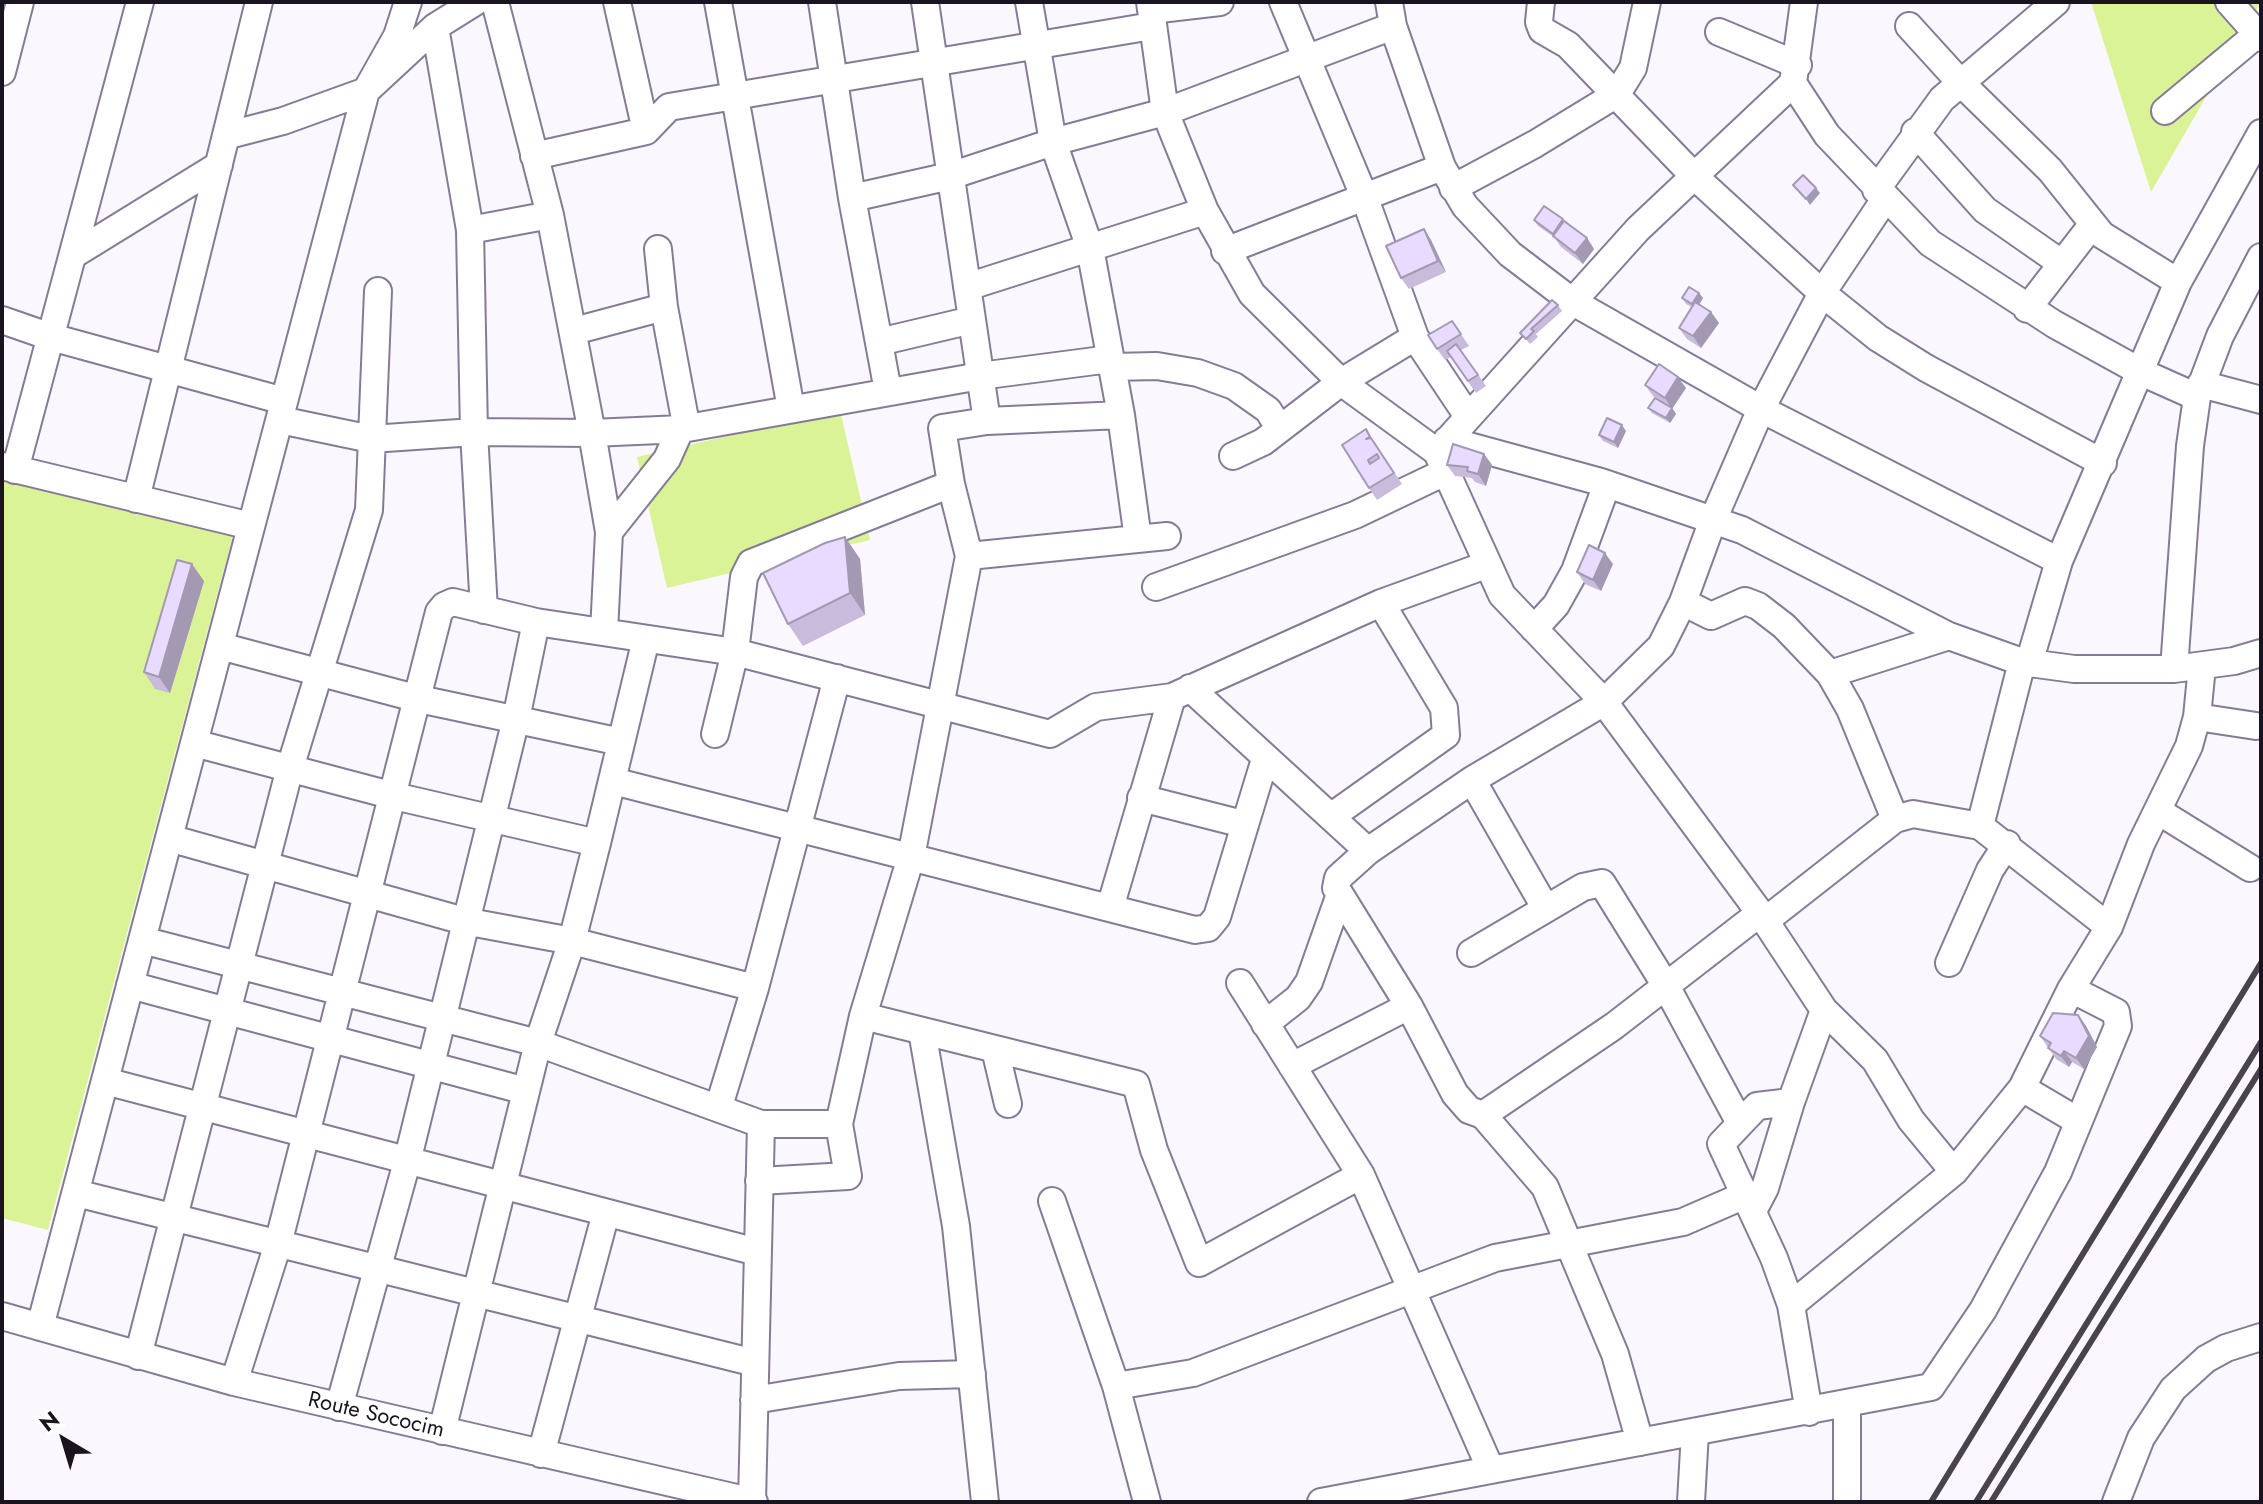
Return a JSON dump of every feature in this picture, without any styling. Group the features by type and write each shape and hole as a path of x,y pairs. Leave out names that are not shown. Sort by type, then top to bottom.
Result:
{"street":[{"path":"2,72 20,2"},
{"path":"140,2 51,337 9,468 251,526"},
{"path":"136,499 229,135 259,2"},
{"path":"40,1327 366,91 397,36 408,2"},
{"path":"229,135 283,121 366,91 435,27 475,2"},
{"path":"495,2 550,215 592,433 609,532 604,632"},
{"path":"617,2 646,131"},
{"path":"718,2 791,409"},
{"path":"822,2 852,198 888,391"},
{"path":"925,2 987,421"},
{"path":"1029,2 1053,142 1090,248 1121,415 1138,539"},
{"path":"534,156 646,131 669,107 1034,45 1151,12 1220,2"},
{"path":"1283,2 1305,62 1364,196 1415,337 1467,415"},
{"path":"1541,2 1539,22 1542,30 1568,45 1693,175 1822,293 1878,338 1926,368 2103,463"},
{"path":"1225,251 1364,196 1448,177 1617,94 1633,68 1647,2"},
{"path":"1804,2 1796,74 1827,135 1930,243 2027,309 2141,372 2199,391 2261,400"},
{"path":"1265,1024 1298,998 1309,982 1339,897 1338,878 1368,851 1472,780 1604,702 1661,646 1683,602 1713,520 1761,409 1822,293 1915,132 2024,12 2056,2"},
{"path":"2165,111 2260,34 2229,2"},
{"path":"1151,12 1165,112 1205,211 1252,294 1341,382 1443,455 1607,484 1742,530 1949,636 2026,663 2074,669 2174,669 2261,653"},
{"path":"852,198 950,176 1053,142 1165,112 1305,62 1391,14 1448,177 1501,246 1573,302 1761,409 2059,561"},
{"path":"1909,26 1959,81 2050,170 2092,225 2135,258 2178,282"},
{"path":"435,27 470,230 474,432 484,610"},
{"path":"1719,32 1796,74"},
{"path":"1156,587 1355,515 1443,455 1467,415 1638,229 1796,74"},
{"path":"1915,132 1985,210 2061,263"},
{"path":"1980,826 2026,663 2059,561 2178,282 2261,133"},
{"path":"73,255 219,165"},
{"path":"967,287 1205,211"},
{"path":"470,230 550,215"},
{"path":"2027,309 2092,225"},
{"path":"609,532 667,459 682,429 684,404 664,307 658,249"},
{"path":"2174,669 2190,446 2199,391 2220,336 2261,257"},
{"path":"138,1356 290,768 369,510 378,291"},
{"path":"574,331 664,307"},
{"path":"2,320 51,337 168,369 371,439 474,432 592,433 682,429 980,376 1110,363 1198,373 1234,386 1268,410 1280,429"},
{"path":"879,342 972,320"},
{"path":"1233,456 1263,442 1341,382 1415,337"},
{"path":"759,1181 848,1176 839,1124 863,1016 911,857 969,556 951,484 942,428 987,421 1121,415"},
{"path":"1443,455 1486,565 1502,595 1604,702 1763,917 1824,1010 1875,1060 1911,1120 1954,1172"},
{"path":"715,734 735,652 744,577 751,563 951,484"},
{"path":"1534,629 1556,605 1575,571 1607,484"},
{"path":"969,556 1167,536"},
{"path":"234,1382 278,1244 439,612 453,602 536,622 735,652 1050,734 1096,707 1181,693 1381,603 1486,565"},
{"path":"1683,602 1711,616 1745,601 1758,606 1784,626 1830,674 1865,742 1895,819"},
{"path":"1332,816 1446,735 1444,708 1381,603"},
{"path":"339,1407 407,1162 516,719 536,622"},
{"path":"1830,674 1949,636"},
{"path":"442,1431 538,1043 572,941 646,639"},
{"path":"220,646 321,670 419,699 621,742"},
{"path":"1791,1305 1954,1172 2022,1088 2071,989 2109,927 2189,746 2197,717 2202,666"},
{"path":"719,1106 755,988 837,678"},
{"path":"1181,693 1265,759 1368,851"},
{"path":"1110,908 1141,798 1181,693"},
{"path":"2197,717 2256,726"},
{"path":"194,743 394,796 597,843"},
{"path":"613,781 1195,930 1208,928 1217,917 1265,759"},
{"path":"1472,780 1546,909"},
{"path":"1141,798 1243,824"},
{"path":"2158,811 2250,868"},
{"path":"1483,1115 1763,917 1895,819 1913,814 1980,826 2007,844 2109,927"},
{"path":"169,838 464,921 572,941 755,988"},
{"path":"1949,963 1990,870 2007,844"},
{"path":"1471,953 1583,887 1602,883 1666,986 1740,1123"},
{"path":"1339,897 1409,1006 1455,1094 1469,1110 1483,1115 1545,1187 1615,1354 1640,1442"},
{"path":"142,940 538,1043 719,1106 761,1124 839,1124"},
{"path":"1240,983 1361,1175 1491,1470"},
{"path":"130,985 431,1063 526,1091"},
{"path":"1321,1502 1847,1406 1931,1387 1983,1310 2051,1186 2119,1019 2116,1012 2071,989"},
{"path":"1292,1066 1409,1006"},
{"path":"1116,1386 1193,1373 1495,1258 1570,1241 1683,1222 1749,1203 1765,1188 1824,1010"},
{"path":"863,1016 1136,1084 1154,1150 1199,1263 1361,1175"},
{"path":"922,1031 956,1226 985,1502"},
{"path":"995,1049 1008,1104"},
{"path":"105,1081 757,1252"},
{"path":"2022,1088 2078,1121"},
{"path":"1791,1102 1757,1106 1721,1144 1791,1305 1809,1412"},
{"path":"753,1502 761,1124"},
{"path":"76,1193 755,1363"},
{"path":"1052,1201 1116,1386 1147,1502"},
{"path":"541,1454 606,1213"},
{"name":"Route Sococim","path":"2,1316 234,1382 753,1502"},
{"path":"2116,1502 2141,1438 2173,1389 2206,1359 2226,1348 2261,1337"},
{"path":"754,1400 899,1376 972,1374"},
{"path":"1847,1406 1847,1502"},
{"path":"1691,1502 1695,1484 1695,1432"}],"green space":[{"path":"2091,2 2261,2 2151,192"},
{"path":"840,410 870,540 667,588 637,457"},
{"path":"2,474 233,535 48,1230 2,1218"}],"building":[{"path":"1803,175 1816,188 1806,199 1793,185"},
{"path":"1544,206 1563,219 1553,234 1534,220"},
{"path":"1564,221 1587,238 1575,253 1553,236"},
{"path":"1424,229 1438,261 1401,278 1386,246"},
{"path":"1689,287 1699,293 1692,304 1682,298"},
{"path":"1552,300 1558,305 1531,329 1534,331 1526,339 1520,333"},
{"path":"1695,302 1711,312 1693,336 1679,328"},
{"path":"1452,321 1461,334 1437,349 1428,335"},
{"path":"1456,344 1478,375 1468,381 1447,351"},
{"path":"1659,364 1678,377 1665,398 1645,385"},
{"path":"1655,398 1672,408 1666,418 1648,408"},
{"path":"1607,418 1622,425 1614,442 1599,435"},
{"path":"1366,429 1370,437 1366,439 1371,438 1394,473 1369,488 1342,445","holes":["1377,454 1379,458 1370,464 1368,460"]},
{"path":"1453,444 1484,454 1478,474 1467,471 1468,467 1447,465"},
{"path":"845,537 850,593 788,624 763,573 825,543"},
{"path":"1589,545 1605,553 1593,580 1577,572"},
{"path":"177,560 192,564 159,677 144,672"},
{"path":"2053,1013 2078,1015 2089,1036 2076,1058 2064,1051 2061,1056 2048,1048 2051,1043 2040,1036"}],"railway":[{"path":"1931,1502 2261,963"},
{"path":"1976,1502 2261,1042"},
{"path":"1991,1502 2261,1069"}]}
